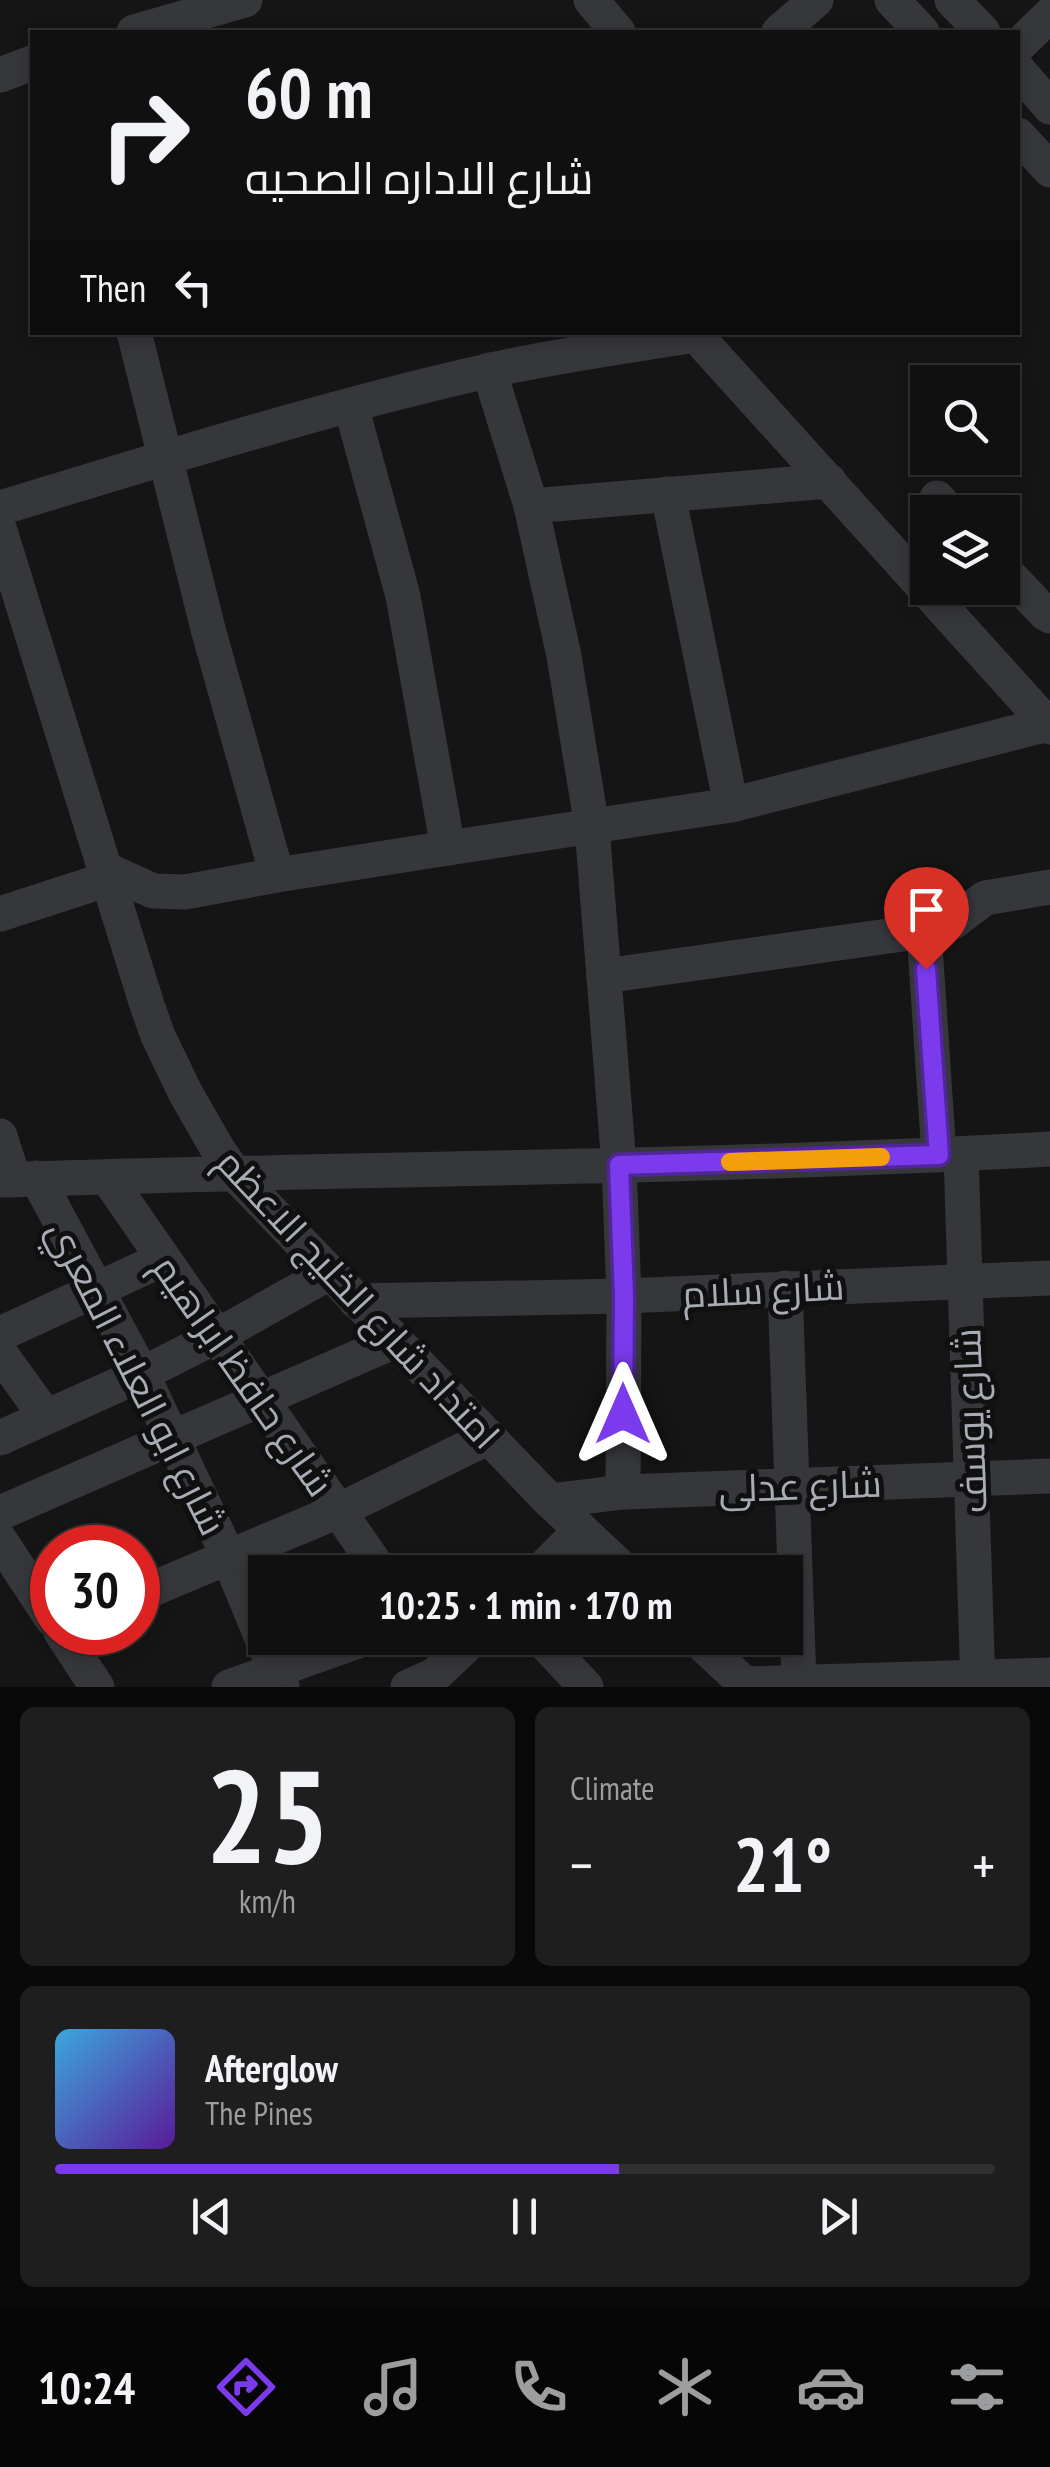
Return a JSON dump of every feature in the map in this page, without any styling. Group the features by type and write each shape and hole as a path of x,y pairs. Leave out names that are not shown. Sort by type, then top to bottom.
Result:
{"street":[{"path":"141,30 245,0"},
{"path":"591,0 616,30"},
{"path":"781,30 816,0"},
{"path":"892,0 920,30"},
{"path":"952,0 981,30"},
{"path":"1020,44 1050,15"},
{"path":"0,74 30,64"},
{"path":"1020,72 1050,107"},
{"path":"1020,137 1050,170"},
{"path":"135,335 208,628 277,875"},
{"path":"0,508 489,370 691,335"},
{"path":"0,914 107,874 153,892 185,892 731,806 1049,726 698,335"},
{"path":"489,370 531,506 564,656 592,827 619,1165 624,1296 623,1492"},
{"path":"351,406 403,596 448,848"},
{"path":"531,506 829,481"},
{"path":"668,494 731,806"},
{"name":"امتداد شارع الخليج الاعظم","path":"0,531 15,631 107,874 158,1036 201,1122 234,1173 395,1342 608,1555"},
{"path":"1020,587 1050,616"},
{"path":"604,976 924,931 953,922 986,898 1050,888"},
{"name":"شارع يوسف","path":"924,931 964,1281 978,1682"},
{"name":"شارع ابو العلاء المعري","path":"0,1136 17,1179 97,1289 142,1374 229,1558 279,1679"},
{"path":"17,1179 619,1165 1050,1149"},
{"name":"شارع حافظ ابراهيم","path":"106,1177 369,1555"},
{"path":"0,1334 163,1259"},
{"path":"0,1438 142,1374 330,1273"},
{"name":"شارع سلام","path":"356,1301 624,1296 1050,1278"},
{"path":"785,1288 799,1682"},
{"path":"0,1513 395,1342"},
{"path":"0,1353 46,1417"},
{"path":"160,1587 338,1511 488,1437"},
{"name":"شارع عدلى","path":"550,1500 623,1492 1050,1476"},
{"path":"556,1555 581,1530"},
{"path":"0,1540 30,1586"},
{"path":"76,1655 97,1687"},
{"path":"229,1687 279,1679 330,1655"},
{"path":"425,1672 450,1655"},
{"path":"556,1655 586,1687"},
{"path":"714,1655 747,1686 799,1682 978,1682 1050,1675"}],"slow traffic":[{"path":"730,1162 881,1157"}],"route":[{"path":"623,1414 619,1165 939,1155 926,969"}]}
